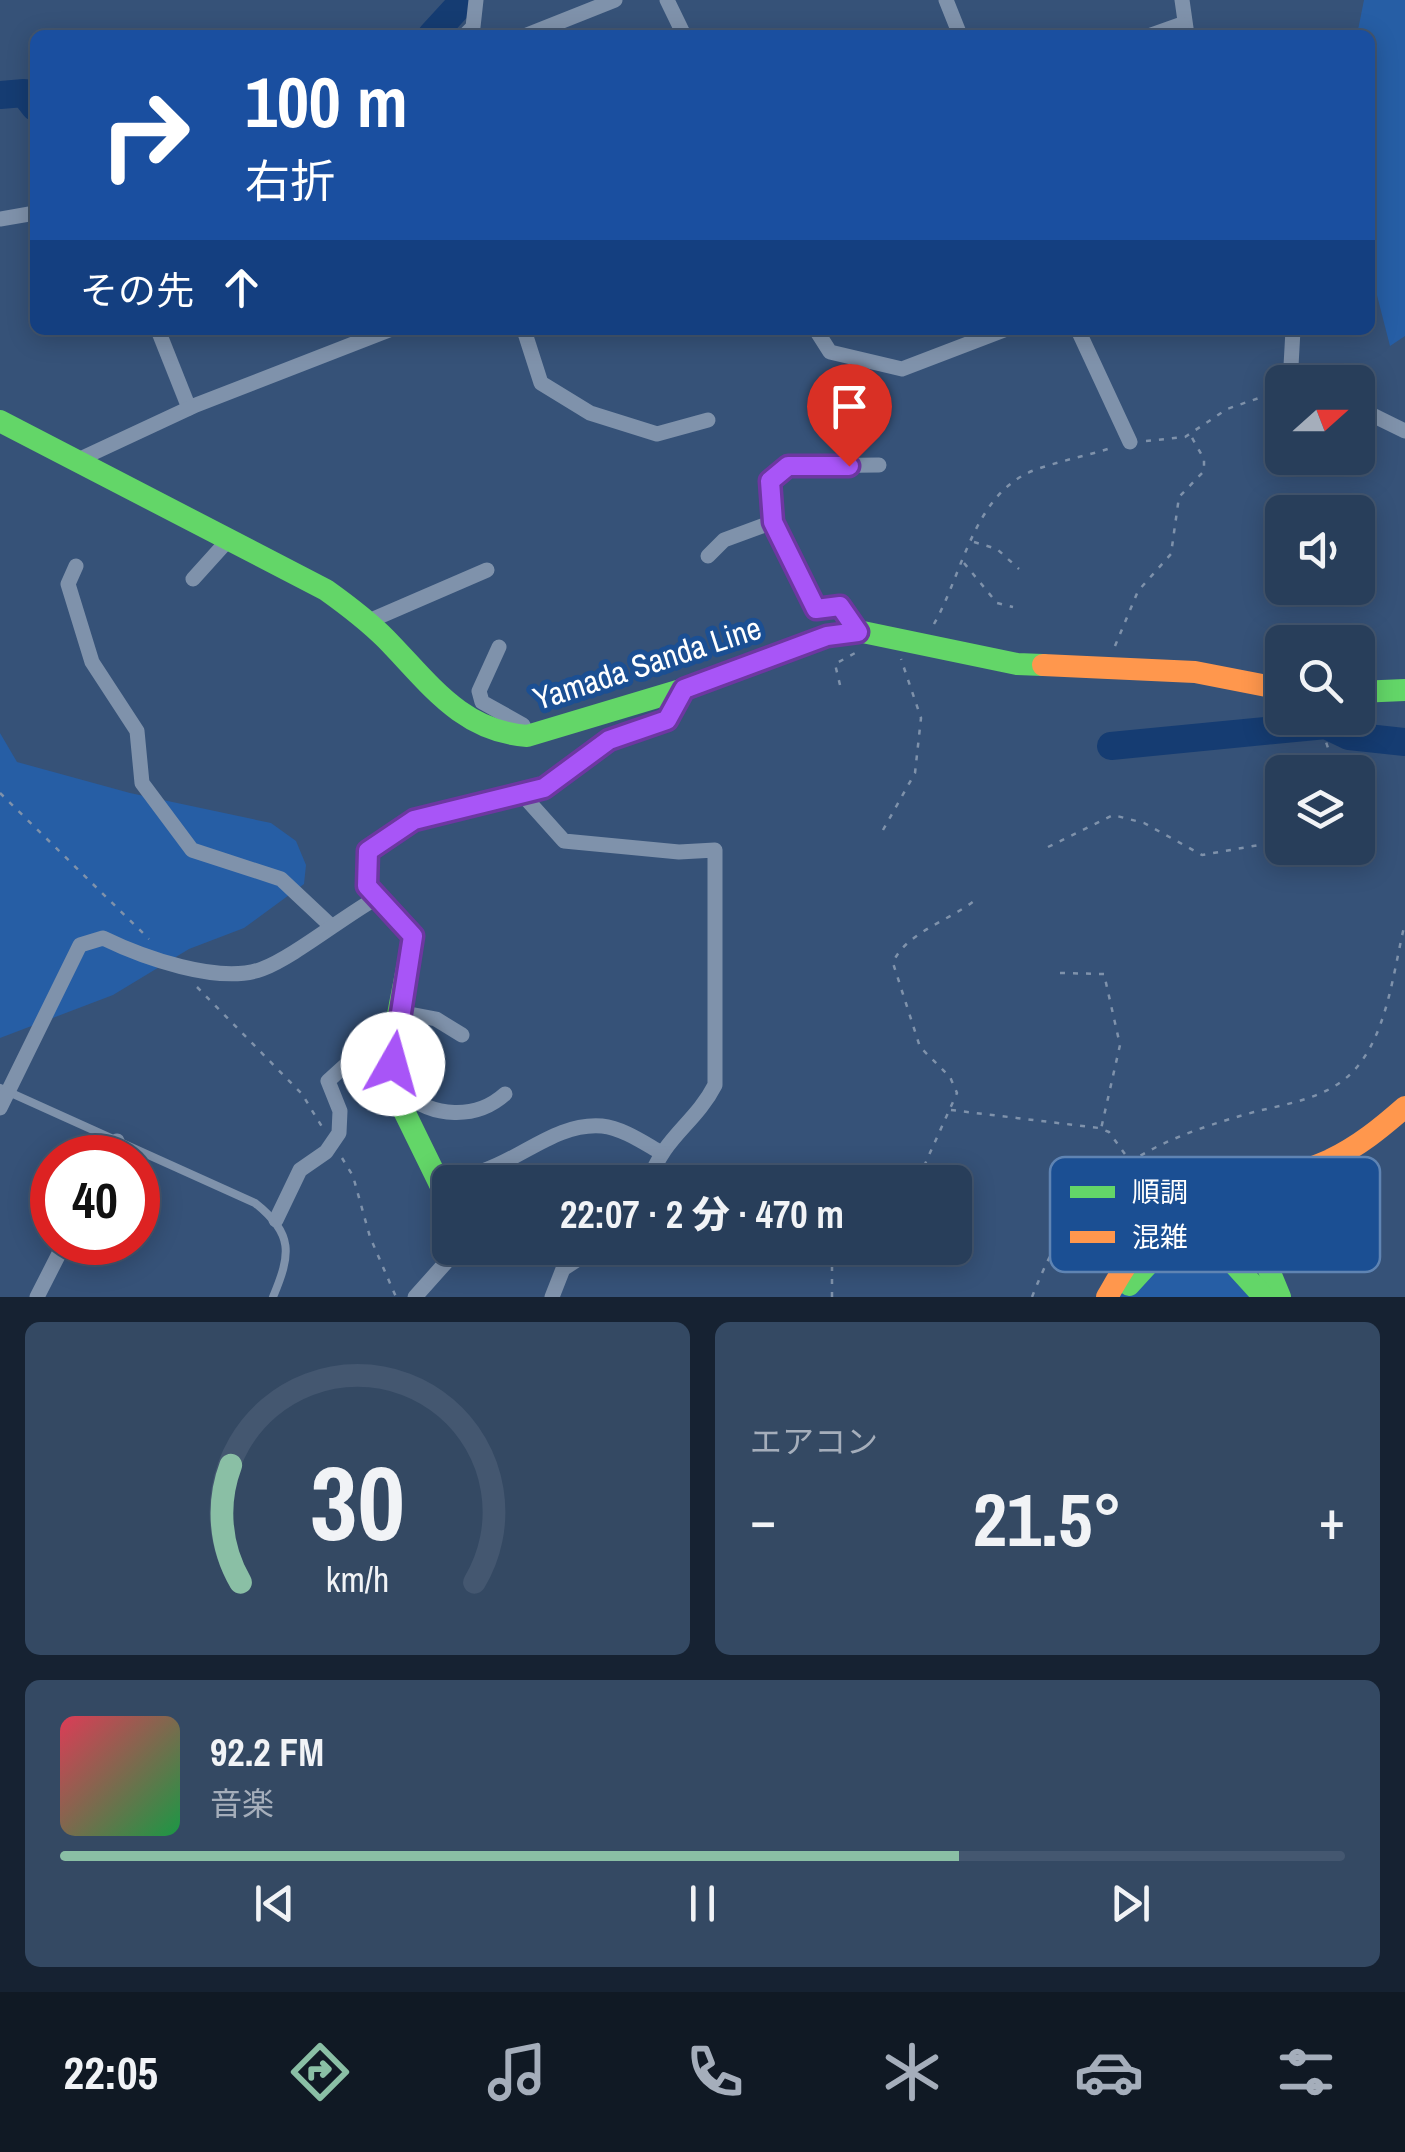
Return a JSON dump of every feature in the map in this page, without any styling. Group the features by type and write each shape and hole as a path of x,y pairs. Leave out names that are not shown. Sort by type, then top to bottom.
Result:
{"main road":[{"name":"Yamada Sanda Line","path":"0,420 310,580 368,621 471,724 504,738 527,736 684,689 827,636 858,632 923,641 1018,664 1195,672 1265,686"},
{"path":"433,1165 414,1134 394,1080 399,1012 413,936 398,916 375,899 364,874 368,851 414,820 521,792 565,776 609,740 667,720 684,689"},
{"path":"1375,691 1405,690"},
{"path":"1336,1157 1392,1121 1405,1107"},
{"path":"1107,1297 1121,1272"},
{"path":"1120,1297 1142,1272"},
{"path":"1242,1272 1264,1297"},
{"path":"1270,1272 1280,1297"}],"street":[{"path":"470,30 476,0"},
{"path":"540,30 615,0"},
{"path":"667,0 682,30"},
{"path":"946,0 958,30"},
{"path":"1182,0 1184,29"},
{"path":"0,219 30,214"},
{"path":"160,335 189,408"},
{"path":"78,460 189,408 376,335"},
{"path":"526,335 541,383 590,413 656,434 708,420"},
{"path":"819,335 830,352 902,369 991,335"},
{"path":"1080,335 1130,442"},
{"path":"1291,365 1293,335"},
{"path":"1375,416 1405,431"},
{"path":"858,632 840,606 816,609 773,522 770,481 788,466 879,465"},
{"path":"708,556 724,540 773,522"},
{"path":"193,579 230,538"},
{"path":"76,566 68,584 92,662 136,731 142,782 192,850 281,879 330,925"},
{"path":"368,621 486,570"},
{"path":"498,647 479,691 482,702 523,724 527,736"},
{"path":"521,792 564,841 679,852 715,850 716,1085 705,1106 660,1152 655,1165"},
{"path":"0,1108 4,1090 80,944 103,938 140,956 200,972 260,970 375,899"},
{"path":"399,1012 436,1020 462,1036"},
{"path":"276,1220 300,1170 326,1152 339,1133 340,1111 328,1081 349,1062 394,1080 403,1092 438,1111 463,1114 493,1105 504,1094"},
{"path":"498,1165 524,1148 602,1126 660,1152"},
{"path":"37,1297 53,1265"},
{"path":"415,1297 444,1265"},
{"path":"552,1297 564,1269 570,1265"}],"lane":[{"path":"4,1090 103,1135"},
{"path":"160,1160 256,1203 276,1220 288,1248 274,1297"}],"path":[{"path":"1019,569 997,548 972,542 1001,490 1032,472 1130,442 1190,434 1228,409 1265,396"},
{"path":"1108,671 1138,592 1171,554 1179,497 1204,470 1204,459 1190,434"},
{"path":"963,562 997,603 1013,607"},
{"path":"883,830 914,773 921,718 903,662 890,647"},
{"path":"0,794 152,942"},
{"path":"1048,847 1113,815 1144,823 1202,855 1265,844"},
{"path":"924,1165 950,1110 956,1085 920,1047 894,962 911,938 949,921 974,901"},
{"path":"1137,1157 1178,1133 1317,1095 1348,1077 1368,1052 1380,1020 1405,923"},
{"path":"1060,972 1104,974 1109,984 1120,1045 1101,1129"},
{"path":"192,982 302,1094 353,1176 370,1238 396,1297"},
{"path":"950,1110 1101,1129 1108,1132 1127,1157"},
{"path":"1032,1297 1050,1261"},
{"path":"832,1265 832,1297"}],"shaded area":[{"path":"1364,0 1405,0 1405,336 1390,346 1375,288 1375,30 1358,30"},
{"path":"0,733 17,762 130,793 271,823 296,841 306,865 304,884 244,928 189,949 113,995 0,1038"},
{"path":"1145,1272 1235,1272 1257,1297 1117,1297 1128,1279"}],"waterway":[{"path":"437,30 464,0"},
{"path":"0,95 24,93 30,101"},
{"path":"1111,746 1326,725 1349,736 1405,742"}],"traffic: fast":[{"path":"0,421 326,590 379,632 448,702 483,725 504,732 527,736 684,689 827,636 858,631 1017,664 1043,665"},
{"path":"432,1168 402,1107 393,1074 394,1035 413,937 367,886 368,851 414,820 544,788 609,740 667,720 684,689"},
{"path":"1375,691 1405,690"},
{"path":"1129,1285 1141,1272"},
{"path":"1241,1272 1264,1297"},
{"path":"1270,1272 1280,1297"}],"traffic: slow":[{"path":"1043,665 1195,672 1265,686"},
{"path":"1336,1157 1405,1107"},
{"path":"1107,1297 1122,1272"}],"route":[{"path":"393,1064 413,936 367,886 364,874 368,851 414,820 544,788 609,740 667,720 684,689 827,636 858,632 840,606 816,609 796,561 773,522 770,481 788,466 849,466"}]}
